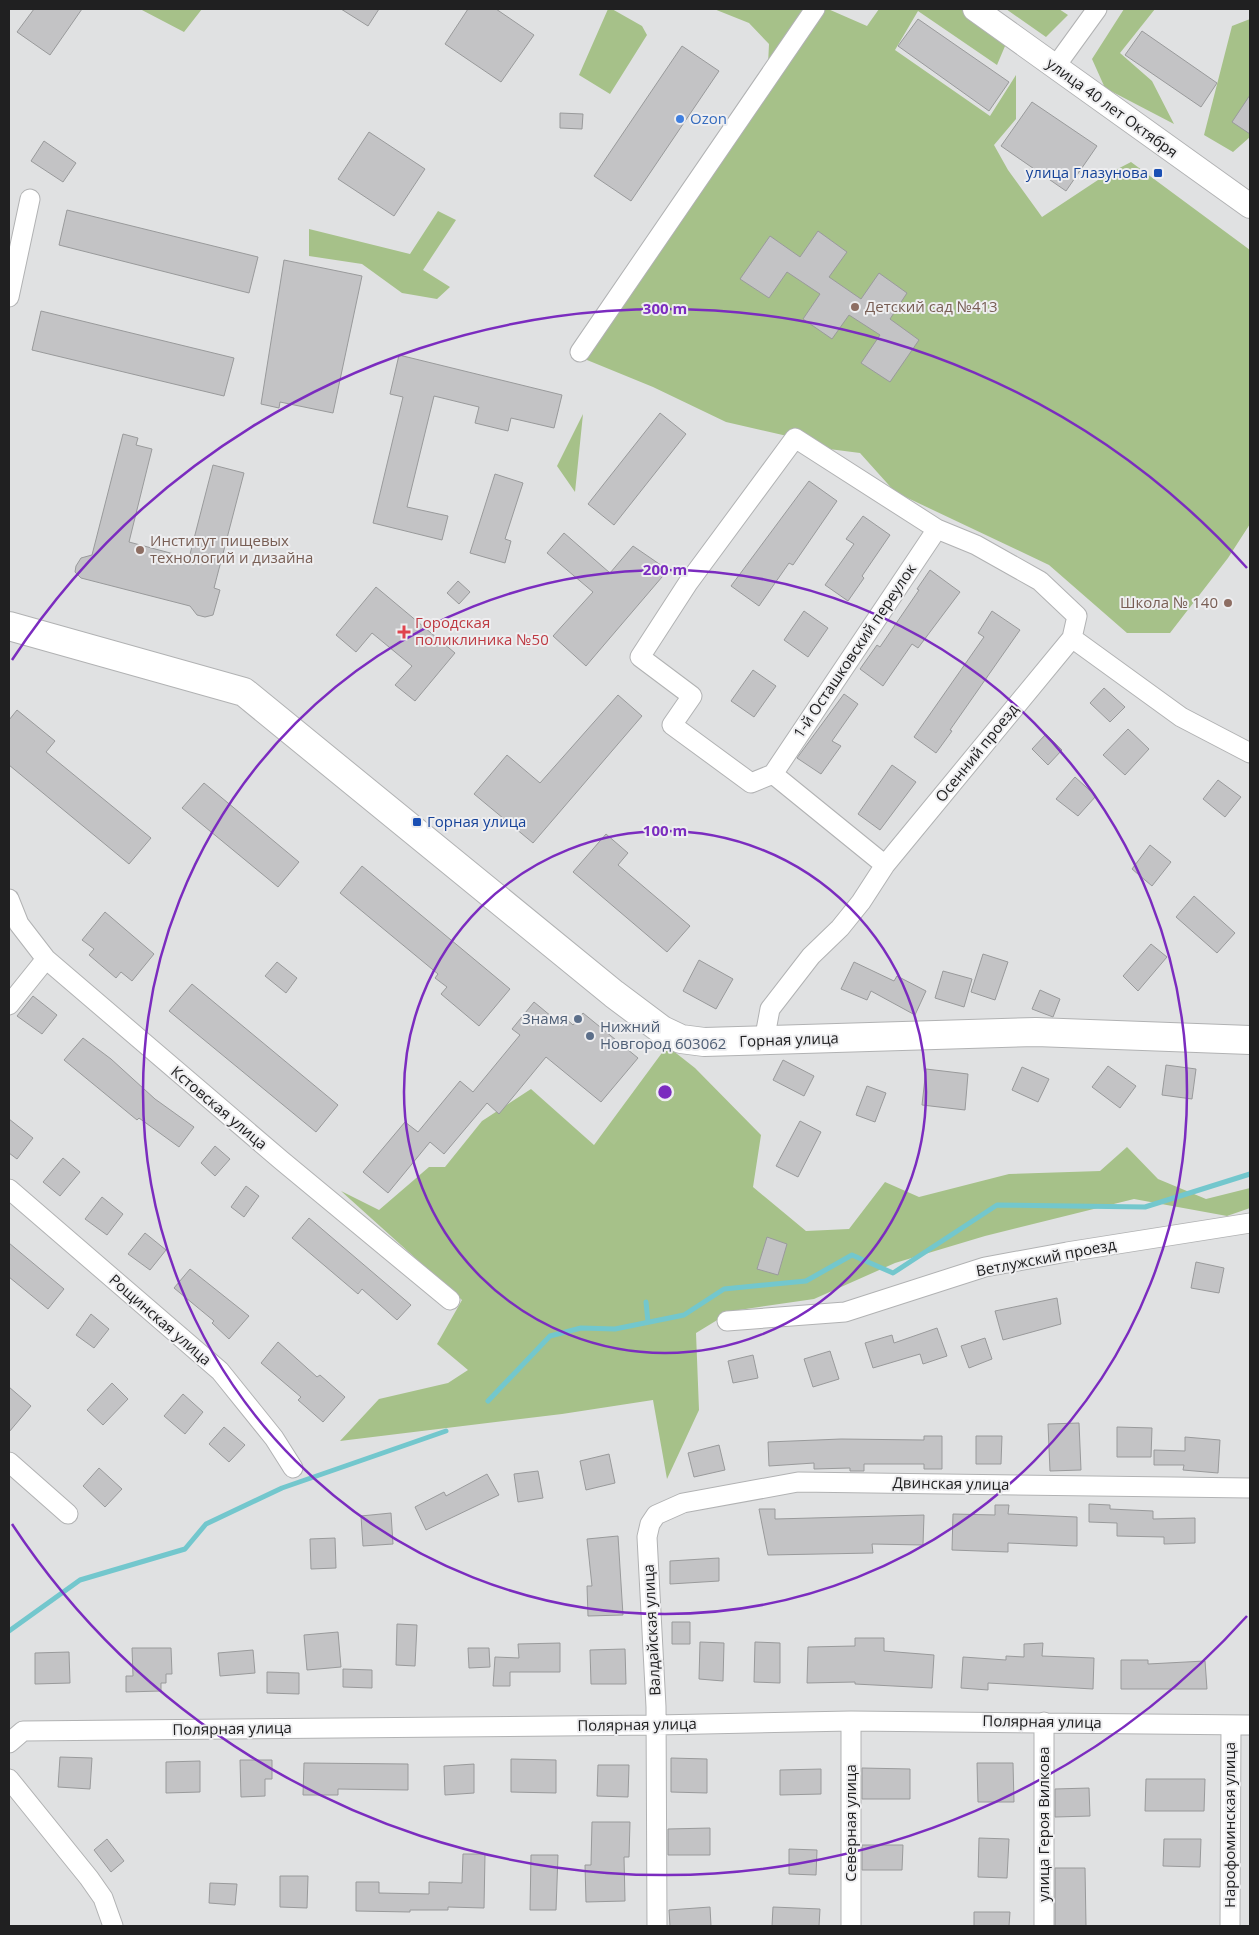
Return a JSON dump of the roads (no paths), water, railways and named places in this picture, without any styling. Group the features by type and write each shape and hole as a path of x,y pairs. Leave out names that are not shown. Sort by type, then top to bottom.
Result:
{"main road":[{"name":"Горная улица","path":"9,626 244,692 607,988 662,1030 681,1039 704,1042 764,1041 1036,1032 1250,1040"}],"street":[{"path":"580,352 815,9"},
{"name":"улица 40 лет Октября","path":"975,9 1250,206"},
{"path":"1055,67 1097,9"},
{"path":"9,296 30,199"},
{"path":"885,865 773,774 751,783 672,725 692,696 640,657 688,583 795,438 937,529 976,546 1040,581 1077,616 1072,638 1181,717 1250,753"},
{"name":"1-й Осташковский переулок","path":"773,774 937,529"},
{"name":"Осенний проезд","path":"764,1041 770,1009 811,956 840,928 861,902 885,865 1072,638"},
{"name":"Кстовская улица","path":"9,899 18,924 46,959 281,1160 450,1300"},
{"path":"9,1005 46,959"},
{"name":"Рощинская улица","path":"9,1189 220,1371 274,1438 293,1468"},
{"name":"Ветлужский проезд","path":"727,1321 845,1312 985,1267 1250,1223"},
{"path":"9,1462 68,1514"},
{"name":"Двинская улица","path":"656,1515 683,1503 798,1482 1250,1488"},
{"name":"Валдайская улица","path":"656,1515 650,1524 647,1537 656,1725 657,1926"},
{"name":"Полярная улица","path":"16,1737 851,1720 1250,1725"},
{"name":"Северная улица","path":"851,1720 851,1926"},
{"name":"улица Героя Вилкова","path":"1044,1722 1044,1926"},
{"name":"Нарофоминская улица","path":"1230,1926 1231,1724"},
{"path":"9,1779 89,1878 103,1898 113,1926"}],"waterway":[{"path":"488,1401 550,1336 581,1328 615,1329 684,1315 724,1289 806,1281 852,1255 893,1273 997,1205 1145,1207 1250,1174"},
{"path":"646,1302 648,1322"},
{"path":"9,1631 80,1580 185,1549 206,1524 282,1488 446,1431"}],"place":[{"name":"Ozon","path":"680,119"},
{"name":"улица Глазунова","path":"1158,173"},
{"name":"Детский сад №413","path":"855,307"},
{"name":"Институт пищевых технологий и дизайна","path":"140,550"},
{"name":"Школа № 140","path":"1228,603"},
{"name":"Городская поликлиника №50","path":"404,632"},
{"name":"Горная улица","path":"417,822"},
{"name":"Знамя","path":"578,1019"},
{"name":"Нижний Новгород 603062","path":"590,1036"}]}
